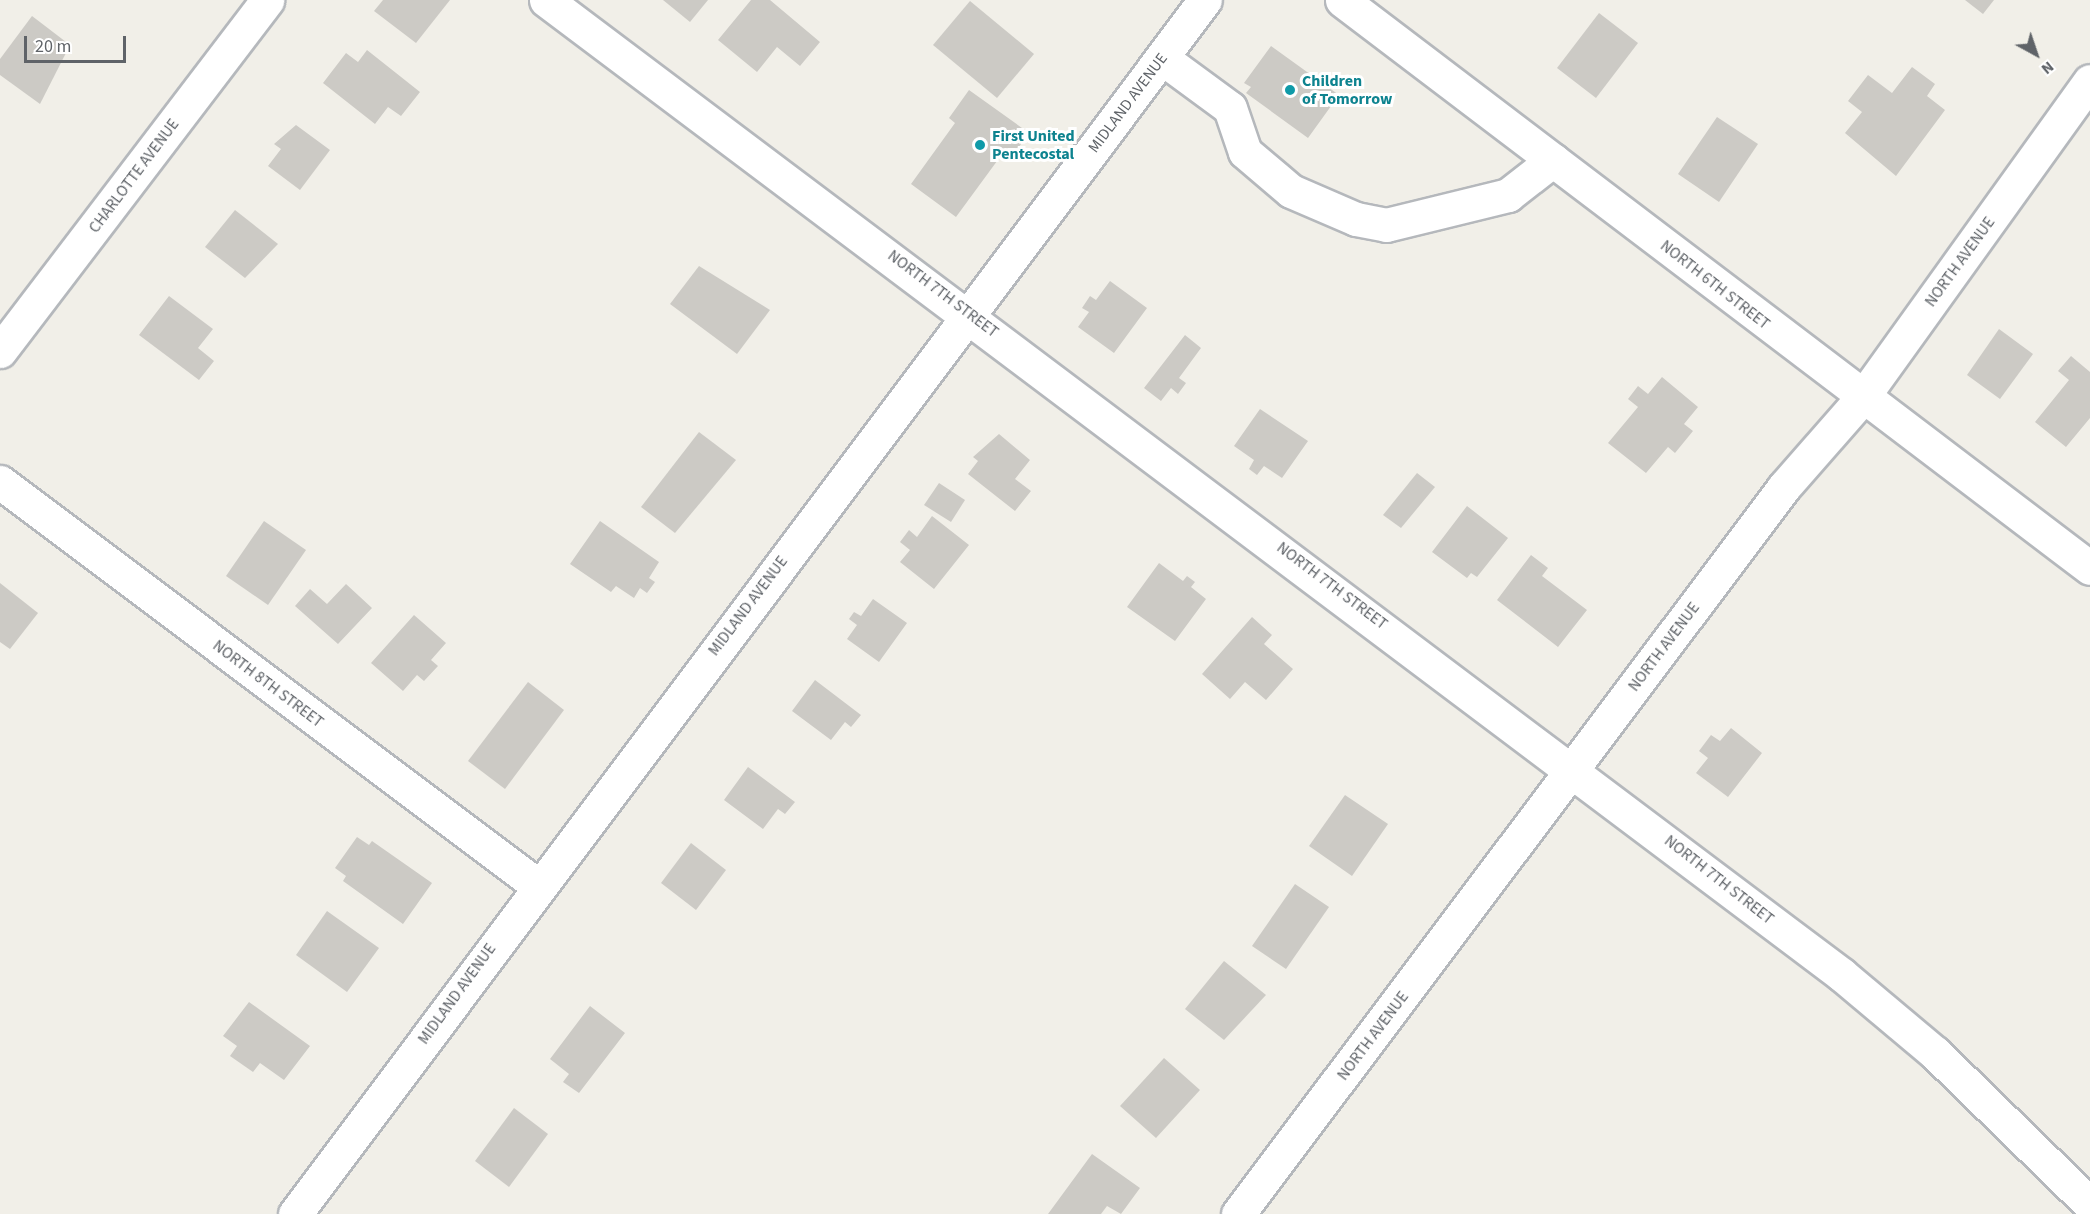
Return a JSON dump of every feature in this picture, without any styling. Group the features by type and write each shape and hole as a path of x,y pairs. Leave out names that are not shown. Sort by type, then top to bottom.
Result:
{"street":[{"name":"CHARLOTTE AVENUE","path":"0,351 267,0"},
{"name":"NORTH 7TH STREET","path":"546,0 969,313 1574,768 1842,975 1935,1053 2090,1204"},
{"name":"MIDLAND AVENUE","path":"295,1214 537,885 1205,0"},
{"name":"NORTH 6TH STREET","path":"1342,0 1862,398 2090,568"},
{"path":"1162,58 1230,108 1245,152 1291,191 1356,219 1386,225 1508,195 1552,160"},
{"name":"NORTH AVENUE","path":"1238,1214 1784,488 1862,398 2090,81"},
{"name":"NORTH 8TH STREET","path":"0,482 537,885"}],"building":[{"path":"383,0 450,0 416,43 374,11"},
{"path":"663,0 708,0 690,22"},
{"path":"751,0 770,0 820,42 800,66 777,47 757,72 718,40"},
{"path":"1965,0 1994,0 1983,14"},
{"path":"970,1 1034,54 997,98 933,45"},
{"path":"1599,13 1638,43 1596,98 1557,68"},
{"path":"32,16 70,45 40,104 0,75 0,59"},
{"name":"Children of Tomorrow","path":"1271,46 1339,95 1308,138 1246,93 1251,87 1244,83"},
{"path":"367,50 420,92 401,116 388,107 375,124 323,83 346,53 358,62"},
{"path":"1912,67 1935,84 1927,96 1945,110 1896,176 1845,133 1862,112 1848,101 1868,75 1892,93"},
{"name":"First United Pentecostal","path":"969,90 1029,133 1008,162 1000,157 956,217 911,184 955,123 949,118"},
{"path":"1717,117 1758,144 1719,202 1678,174"},
{"path":"296,125 330,150 300,190 268,166 281,149 274,144"},
{"path":"235,210 278,244 245,278 205,247"},
{"path":"699,266 770,310 737,354 670,304"},
{"path":"1110,281 1147,308 1114,353 1078,327 1089,312 1082,308 1090,296 1096,300"},
{"path":"169,296 213,329 198,348 214,361 199,380 139,335"},
{"path":"1999,329 2033,354 2000,399 1967,375"},
{"path":"1185,335 1201,348 1179,378 1186,383 1178,394 1171,388 1161,401 1144,388"},
{"path":"2071,356 2090,372 2090,418 2066,447 2035,422 2069,380 2058,371"},
{"path":"1662,377 1698,407 1684,424 1693,431 1675,453 1668,447 1646,473 1608,443 1638,407 1628,399 1638,386 1648,394"},
{"path":"1260,409 1308,441 1282,478 1264,466 1257,475 1249,469 1254,460 1234,446"},
{"path":"699,432 736,460 675,533 641,507"},
{"path":"999,434 1030,460 1015,479 1031,491 1015,511 968,474 978,461 973,457"},
{"path":"1417,473 1435,487 1401,528 1383,515"},
{"path":"939,483 965,500 951,522 924,505"},
{"path":"1467,506 1508,538 1477,577 1471,573 1467,578 1432,552"},
{"path":"932,516 969,545 934,589 900,562 910,550 900,542 909,530 917,537"},
{"path":"264,521 306,550 268,605 226,576"},
{"path":"600,521 659,562 649,578 655,582 647,593 640,588 634,598 616,586 611,592 570,564"},
{"path":"1531,555 1548,568 1542,576 1587,610 1558,647 1497,600"},
{"path":"1159,563 1183,581 1187,576 1195,582 1191,587 1206,599 1175,641 1127,607"},
{"path":"0,583 38,613 10,649 0,642"},
{"path":"346,584 372,608 338,644 295,606 310,589 327,604"},
{"path":"873,599 907,623 879,662 847,639 857,625 849,619 854,612 861,616"},
{"path":"414,615 446,643 431,660 438,666 424,681 417,675 403,691 371,663"},
{"path":"1252,617 1272,635 1264,644 1293,669 1266,700 1245,682 1230,699 1202,674"},
{"path":"815,680 861,715 851,727 845,722 831,740 792,711"},
{"path":"528,682 564,710 505,789 468,761"},
{"path":"1731,728 1762,753 1728,797 1696,773 1708,758 1699,751 1711,735 1720,741"},
{"path":"748,767 795,802 785,814 778,809 763,829 724,800"},
{"path":"1345,795 1388,824 1352,876 1309,846"},
{"path":"357,837 369,845 372,841 432,883 403,924 343,881 346,876 335,868"},
{"path":"691,843 726,870 696,910 661,883"},
{"path":"1295,884 1329,907 1286,969 1252,946"},
{"path":"327,911 379,948 347,992 296,955"},
{"path":"1224,961 1266,995 1224,1040 1185,1009"},
{"path":"249,1002 310,1046 284,1080 260,1063 253,1072 230,1056 237,1046 223,1036"},
{"path":"590,1006 625,1033 579,1093 563,1082 569,1074 550,1059"},
{"path":"1164,1058 1200,1090 1156,1138 1120,1106"},
{"path":"514,1108 548,1134 509,1187 475,1161"},
{"path":"1092,1154 1140,1188 1121,1214 1107,1206 1101,1214 1048,1214"}],"place":[{"name":"Children of Tomorrow","path":"1290,90"},
{"name":"First United Pentecostal","path":"980,145"}]}
